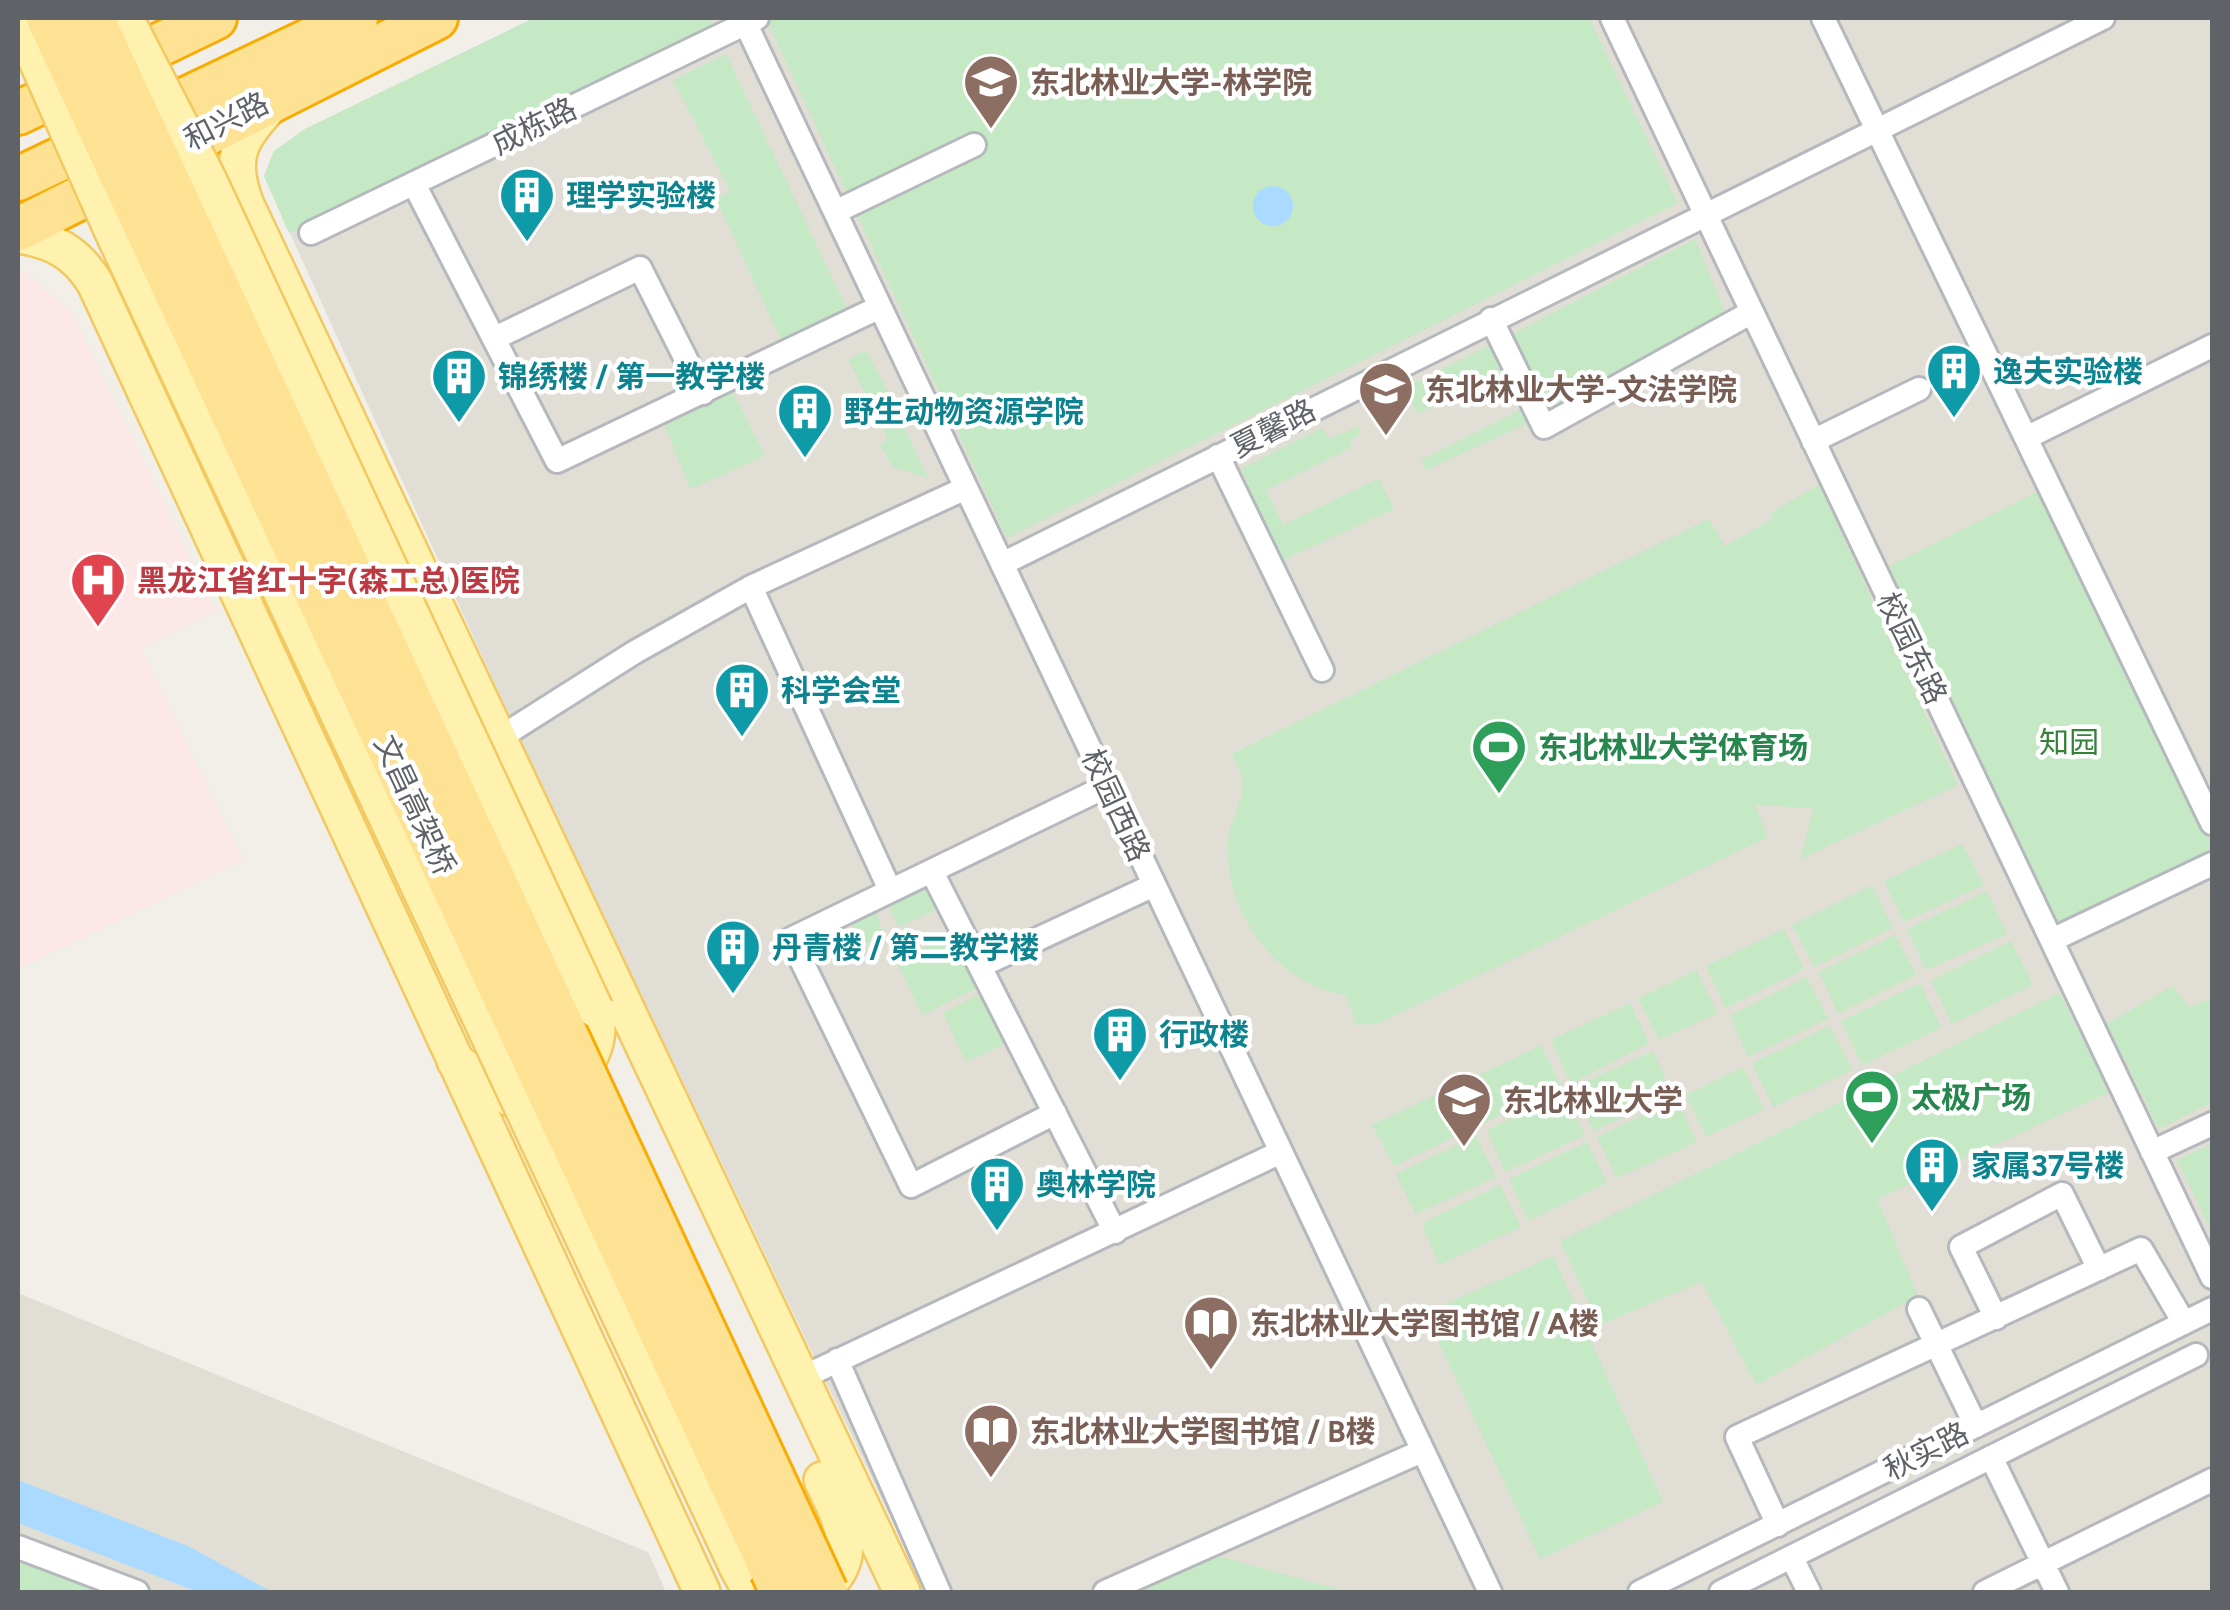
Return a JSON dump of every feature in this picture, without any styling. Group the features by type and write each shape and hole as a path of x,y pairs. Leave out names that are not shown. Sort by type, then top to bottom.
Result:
{"highway":[{"name":"文昌高架桥","path":"48,18 782,1592"},
{"name":"文昌高架桥","path":"92,18 822,1592"},
{"path":"18,73 137,18"},
{"path":"18,113 215,18"},
{"path":"18,179 356,18"},
{"name":"和兴路","path":"18,232 270,98 436,18"},
{"path":"18,197 270,98"}],"main road":[{"path":"18,18 112,230 744,1580"},
{"path":"125,18 208,180 595,1008 599,1029 592,1059 571,1079 545,1094 510,1098 450,1057"},
{"path":"270,98 245,136 234,162 242,194 501,738 710,1193 902,1592"},
{"path":"18,232 65,248 82,262 131,360 450,1057 702,1592"},
{"path":"131,360 126,326 145,282 181,253 203,243 250,248 280,277"},
{"path":"710,1193 737,1304 846,1538 844,1565 822,1592"}],"street":[{"name":"校园东路","path":"1612,18 2212,1278"},
{"path":"1823,18 2212,824"},
{"name":"夏馨路","path":"1002,564 1704,212 2103,18"},
{"name":"成栋路","path":"311,234 749,19"},
{"name":"校园西路","path":"749,19 880,308 1490,1592"},
{"path":"835,212 974,145"},
{"path":"414,184 557,460 880,308"},
{"path":"495,338 640,268 702,393"},
{"path":"1490,320 1544,427 1752,312"},
{"path":"2026,438 2212,346"},
{"path":"1813,440 1919,389"},
{"path":"1218,456 1322,670"},
{"path":"501,738 635,652 750,588 966,488"},
{"path":"750,588 890,890"},
{"path":"1055,1113 911,1186 790,939 1108,786"},
{"path":"2052,940 2212,864"},
{"path":"932,872 1114,1232"},
{"path":"980,966 1154,885"},
{"path":"2152,1152 2212,1124"},
{"path":"799,1378 1281,1152"},
{"path":"1996,1318 1960,1247 2062,1194 2099,1269"},
{"path":"1778,1525 1738,1437 2141,1249 2184,1324"},
{"path":"1919,1309 1976,1426"},
{"name":"秋实路","path":"1640,1592 2212,1309"},
{"path":"1721,1592 2196,1355"},
{"path":"838,1360 939,1592"},
{"path":"1105,1592 1422,1451"},
{"path":"1990,1457 2058,1592"},
{"path":"1984,1592 2212,1480"},
{"path":"18,1546 137,1592"},
{"path":"1792,1558 1808,1592"}],"shaded area":[{"name":"东北林业大学","path":"534,18 2212,18 2212,1592 926,1592 515,729 264,176 274,151 305,129"},
{"name":"黑龙江省红十字(森工总)医院","path":"19,267 71,312 216,611 141,648 243,860 18,969"},
{"path":"18,1293 648,1552 666,1592 18,1592"}],"green space":[{"path":"534,18 710,18 716,29 289,233 264,176 274,151 305,129"},
{"path":"1589,18 1678,203 1007,538 767,21"},
{"path":"726,54 848,311 782,342 716,199 730,191 673,80"},
{"path":"1695,239 1726,314 1549,411 1510,335"},
{"path":"1494,343 1529,413 1526,424 1426,470 1421,460 1521,410 1503,372 1417,414 1406,387"},
{"path":"866,350 889,393 870,403 848,359"},
{"path":"731,388 765,456 690,489 664,424"},
{"path":"897,412 928,478 893,467 880,445 888,440 880,423"},
{"path":"1358,426 1361,434 1349,440 1352,447 1266,490 1283,525 1379,478 1394,509 1281,561 1241,469 1322,428 1330,439"},
{"name":"东北林业大学体育场","path":"1819,485 1958,785 1801,859 1813,808 1755,805 1768,837 1379,1023 1357,1025 1345,995 1297,976 1259,941 1245,919 1229,869 1229,835 1243,783 1232,754 1709,519 1725,546 1773,519 1770,513"},
{"name":"知园","path":"2045,488 2212,837 2212,851 2059,924 1889,566"},
{"path":"1962,844 1984,885 1904,922 1884,881"},
{"path":"1872,885 1893,928 1814,967 1792,925"},
{"path":"919,890 926,891 942,907 899,927 887,904"},
{"path":"1987,891 2007,934 1926,970 1907,929"},
{"path":"877,911 883,936 863,946 851,922"},
{"path":"1784,929 1804,969 1725,1008 1706,966"},
{"path":"953,934 979,987 922,1015 896,960"},
{"path":"1895,935 1916,975 1838,1014 1819,972"},
{"path":"2011,941 2033,985 1952,1024 1931,980"},
{"path":"1696,970 1718,1013 1659,1040 1638,998"},
{"path":"1807,977 1828,1019 1748,1057 1730,1016"},
{"path":"1920,983 1941,1028 1862,1065 1841,1021"},
{"path":"2172,986 2190,1007 2212,998 2212,1102 2159,1129 2107,1024"},
{"path":"983,992 1007,1043 966,1062 943,1013"},
{"name":"太极广场","path":"2059,993 2110,1092 1877,1199 1918,1296 1756,1385 1702,1282 1599,1325 1560,1241"},
{"path":"1630,1003 1649,1043 1571,1084 1551,1040"},
{"path":"1830,1026 1853,1070 1773,1107 1752,1063"},
{"path":"1541,1045 1561,1086 1482,1124 1463,1083"},
{"path":"1653,1051 1672,1093 1594,1131 1572,1088"},
{"path":"1743,1067 1764,1109 1706,1137 1686,1095"},
{"path":"1452,1087 1473,1128 1394,1166 1372,1125"},
{"path":"1564,1092 1585,1135 1505,1172 1487,1130"},
{"path":"1677,1099 1697,1142 1617,1178 1597,1137"},
{"path":"1476,1136 1496,1177 1416,1214 1396,1174"},
{"path":"1587,1142 1607,1183 1528,1221 1509,1179"},
{"path":"2212,1144 2212,1232 2177,1160"},
{"path":"1500,1185 1521,1227 1439,1265 1422,1223"},
{"path":"1553,1256 1663,1502 1540,1559 1425,1313"},
{"path":"18,1555 116,1592 18,1592"},
{"path":"1214,1555 1348,1592 1133,1592"}],"water":[{"path":"1273,186 1287,192 1293,206 1287,220 1273,226 1259,220 1253,206 1259,192"},
{"path":"18,1480 188,1546 272,1592 198,1592 18,1523"}],"place":[{"name":"东北林业大学-林学院","path":"991,131"},
{"name":"理学实验楼","path":"527,244"},
{"name":"逸夫实验楼","path":"1954,420"},
{"name":"锦绣楼 / 第一教学楼","path":"459,425"},
{"name":"东北林业大学-文法学院","path":"1386,438"},
{"name":"野生动物资源学院","path":"805,460"},
{"name":"黑龙江省红十字(森工总)医院","path":"98,629"},
{"name":"科学会堂","path":"742,739"},
{"name":"东北林业大学体育场","path":"1499,796"},
{"name":"丹青楼 / 第二教学楼","path":"733,996"},
{"name":"行政楼","path":"1120,1083"},
{"name":"太极广场","path":"1872,1146"},
{"name":"东北林业大学","path":"1464,1149"},
{"name":"家属37号楼","path":"1932,1214"},
{"name":"奥林学院","path":"997,1233"},
{"name":"东北林业大学图书馆 / A楼","path":"1211,1372"},
{"name":"东北林业大学图书馆 / B楼","path":"991,1480"}]}
